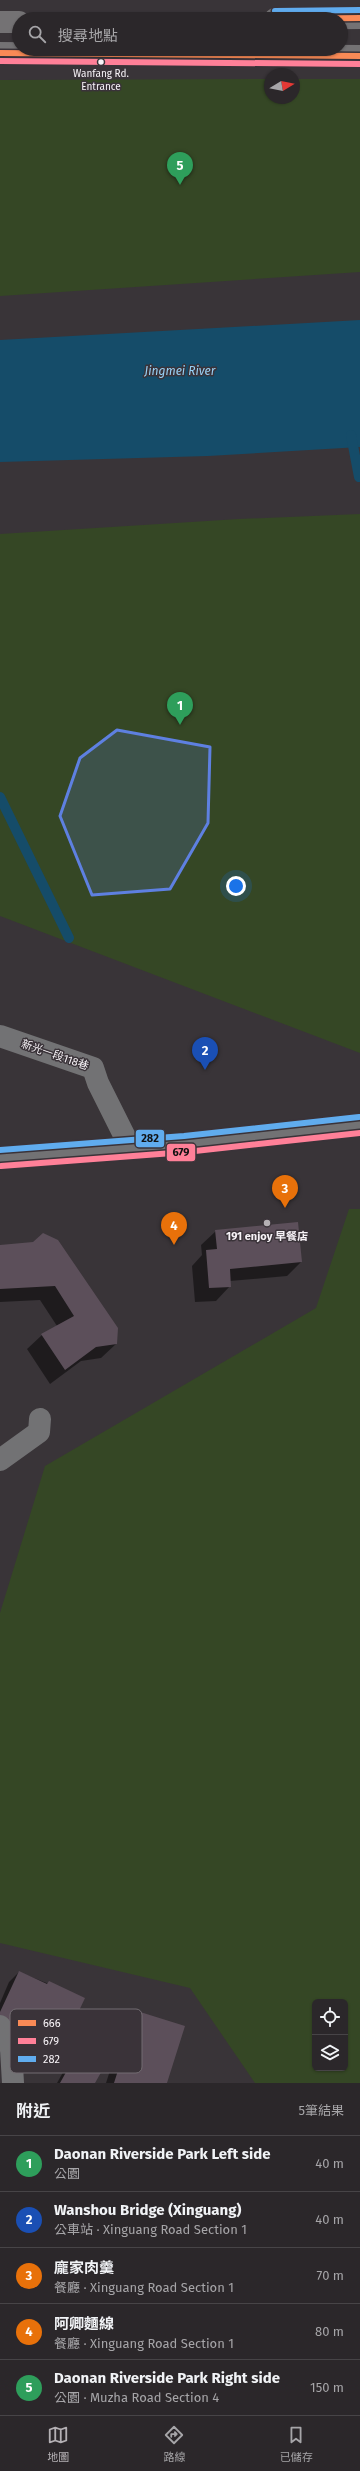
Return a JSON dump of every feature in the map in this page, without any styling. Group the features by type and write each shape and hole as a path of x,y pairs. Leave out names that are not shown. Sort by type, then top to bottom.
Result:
{"main road":[{"path":"348,18 360,18"},
{"path":"0,22 12,22"},
{"path":"0,53 12,53"},
{"path":"348,56 360,56"}],"street":[{"name":"新光一段118巷","path":"0,1036 93,1068 98,1084 131,1149"},
{"path":"0,1158 131,1149 360,1125"},
{"path":"0,1460 39,1432 40,1420"},
{"path":"0,2026 10,2047"},
{"path":"12,2073 13,2083"}],"highlighted area":[{"path":"117,730 210,747 208,823 170,889 92,895 60,816 80,758"}],"green space":[{"path":"264,79 264,104 300,104 300,79 360,79 360,272 0,296 0,80"},
{"path":"360,514 360,1053 0,916 0,534 239,519"},
{"path":"349,1209 360,1209 360,2083 255,2083 190,1988 0,1943 0,1613 45,1466 316,1308"}],"water":[{"name":"Jingmei River","path":"360,320 360,447 208,456 0,462 0,340"}],"building":[{"path":"298,1222 302,1262 230,1269 231,1287 209,1288 206,1250 217,1249 215,1230"},
{"path":"43,1233 58,1240 118,1328 117,1344 96,1347 65,1370 41,1334 74,1316 55,1286 0,1289 0,1245 33,1242"},
{"path":"19,1971 47,1984 49,1981 85,1998 80,2009 10,2009 10,2023 0,2018 0,2012"},
{"path":"142,2013 185,2026 167,2083 114,2083 117,2073 142,2073"},
{"path":"66,2073 101,2073 95,2083 60,2083"}],"waterway":[{"path":"351,435 359,477"},
{"path":"0,797 69,938"}],"transit line":[{"name":"282","path":"275,11 360,10"},
{"name":"666","path":"348,18 360,18"},
{"name":"666","path":"0,53 12,53"},
{"name":"666","path":"348,56 360,56"},
{"name":"679","path":"0,61 360,64"},
{"name":"282","path":"0,1150 184,1136 359,1117"},
{"name":"679","path":"1,1166 186,1152 360,1133"}],"place":[{"name":"Wanfang Rd. Entrance","path":"101,62"},
{"name":"Daonan Riverside Park Right side","path":"180,185"},
{"name":"Daonan Riverside Park Left side","path":"180,725"},
{"name":"Wanshou Bridge (Xinguang)","path":"205,1070"},
{"name":"龐家肉羹","path":"285,1208"},
{"name":"191 enjoy 早餐店","path":"267,1223"},
{"name":"阿卿麵線","path":"174,1245"}]}
